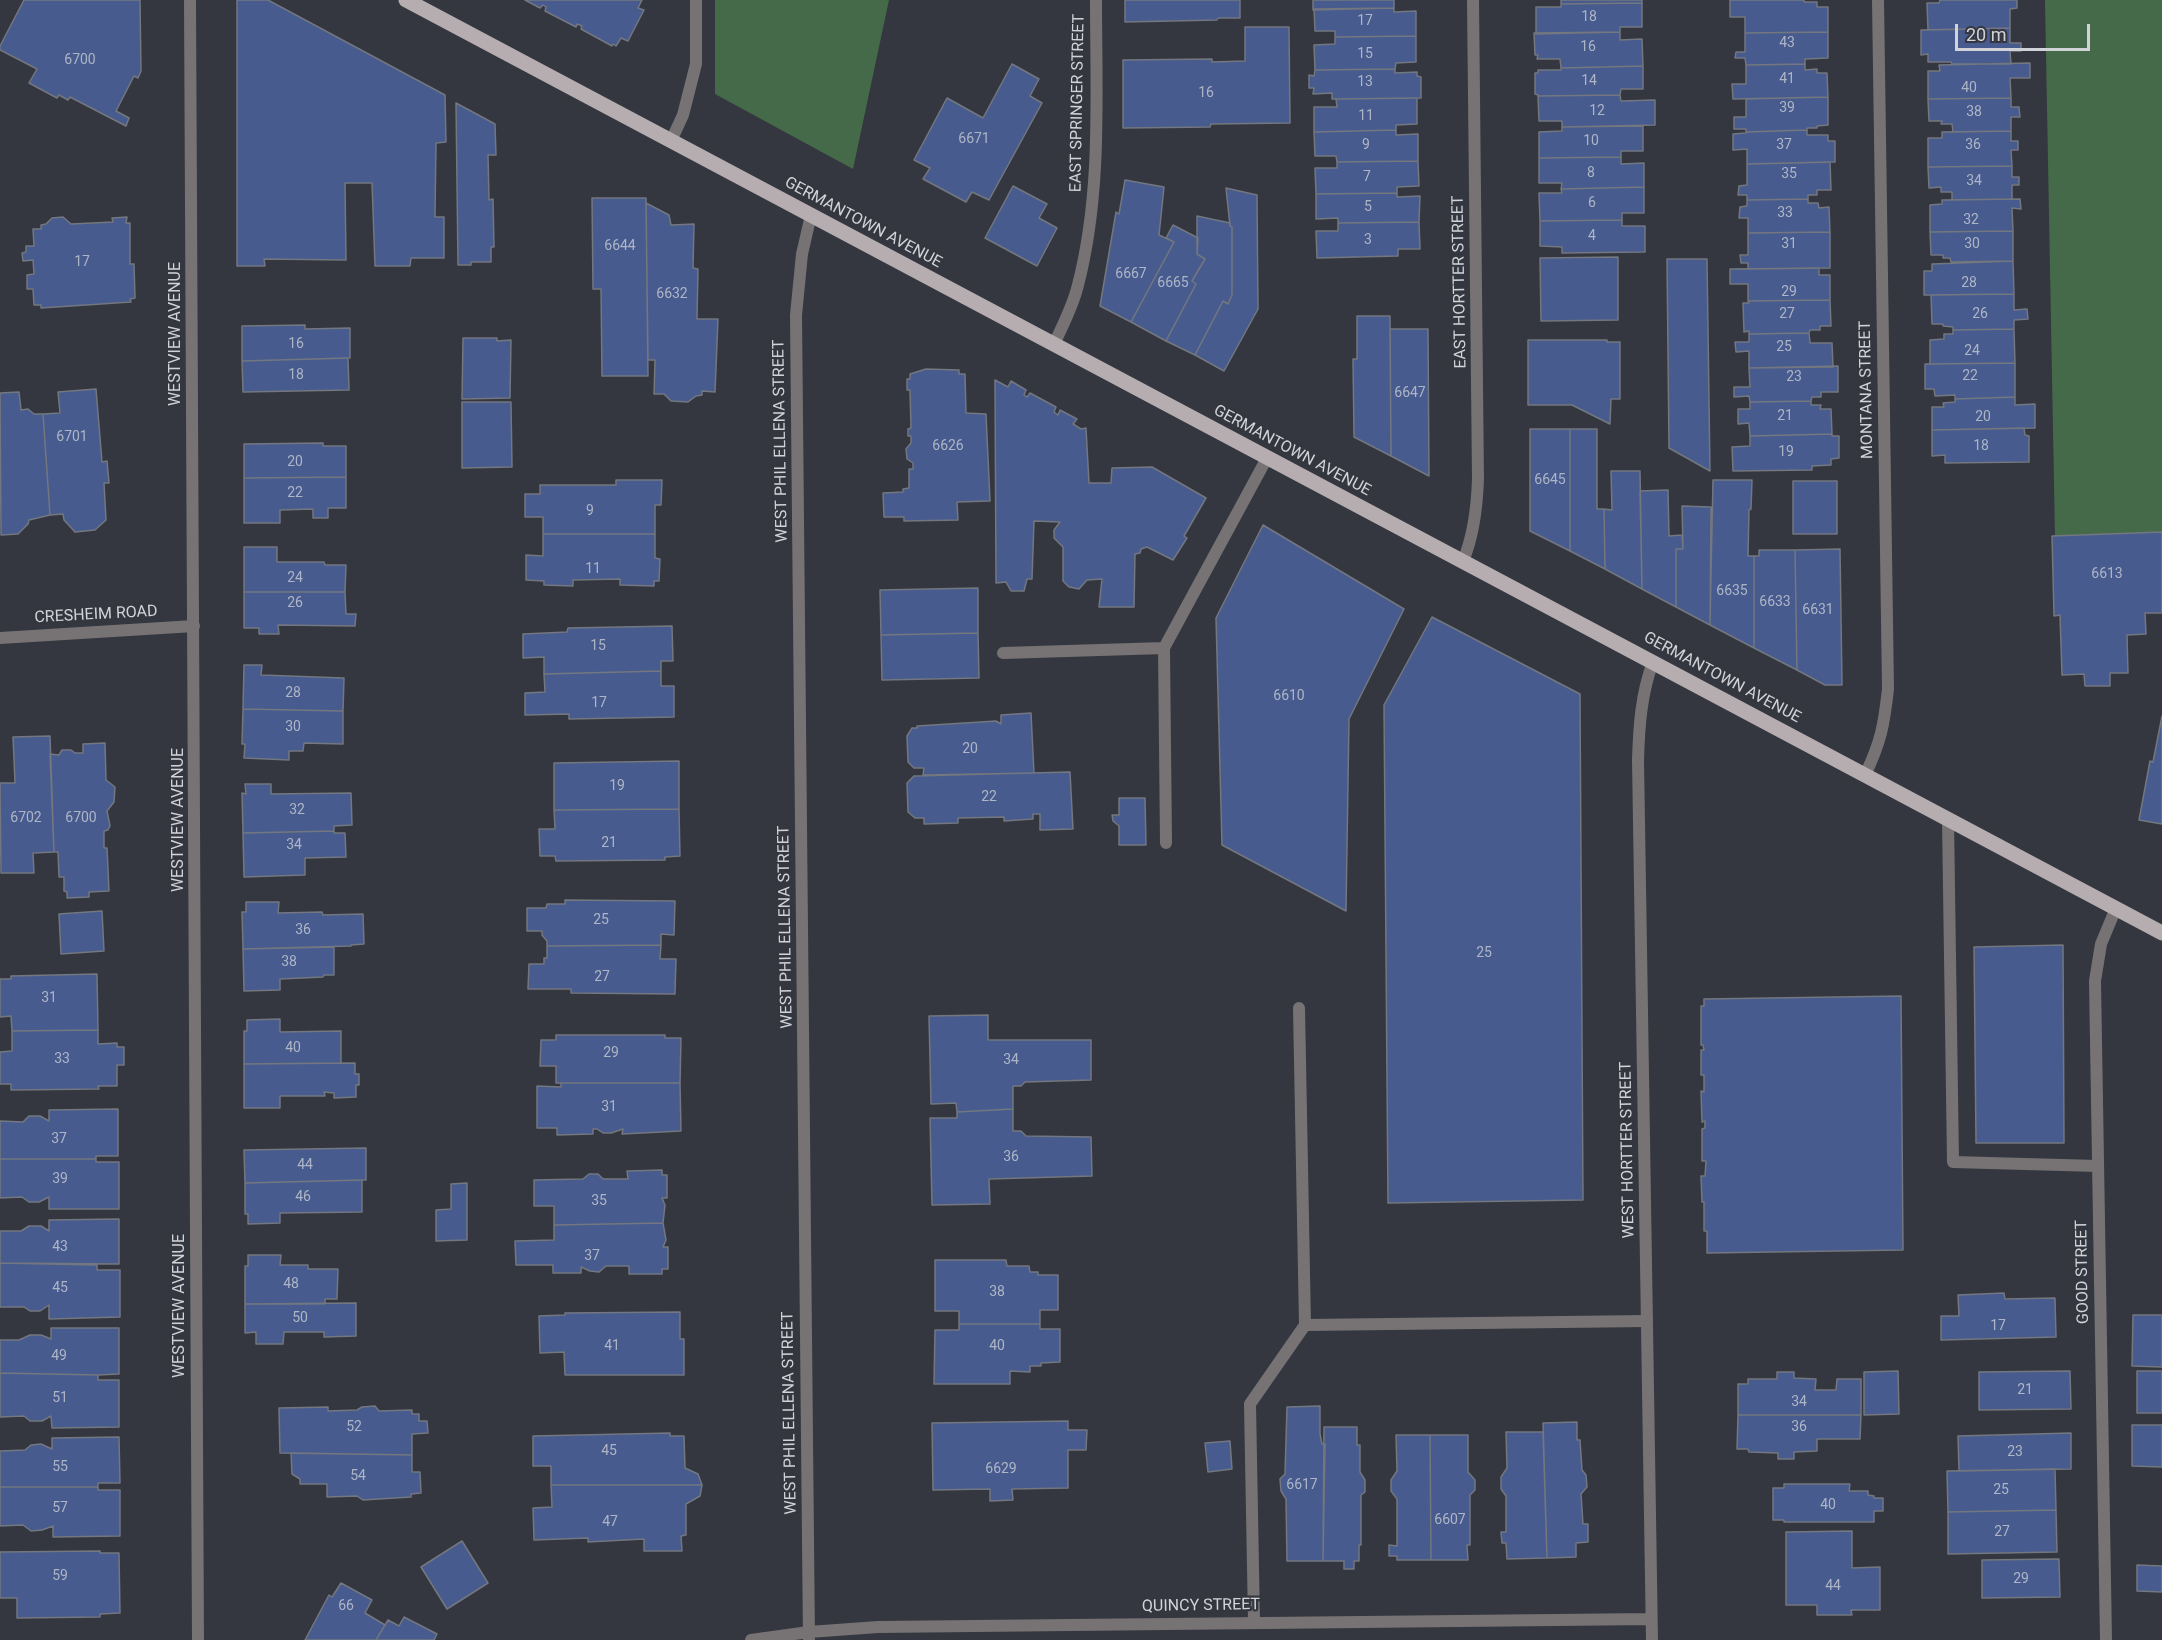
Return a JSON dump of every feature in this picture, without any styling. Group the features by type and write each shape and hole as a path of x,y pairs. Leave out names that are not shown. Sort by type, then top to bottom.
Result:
{"main road":[{"name":"GERMANTOWN AVENUE","path":"406,0 2162,933"}],"street":[{"name":"WESTVIEW AVENUE","path":"190,0 198,1640"},
{"path":"672,141 683,115 696,64 696,0"},
{"name":"EAST SPRINGER STREET","path":"1054,344 1071,307 1078,285 1093,204 1096,130 1096,0"},
{"name":"EAST HORTTER STREET","path":"1463,561 1472,537 1478,479 1473,0"},
{"name":"MONTANA STREET","path":"1865,775 1878,747 1884,726 1888,689 1878,0"},
{"name":"WEST PHIL ELLENA STREET","path":"809,1636 796,315 802,254 811,215"},
{"path":"1166,843 1164,648 1267,458"},
{"name":"CRESHEIM ROAD","path":"0,638 194,626"},
{"path":"1003,653 1164,648"},
{"name":"WEST HORTTER STREET","path":"1652,1640 1638,760 1643,700 1653,662"},
{"path":"1948,819 1953,1162 2098,1166"},
{"name":"GOOD STREET","path":"2106,1640 2095,981 2101,944 2116,908"},
{"path":"1254,1622 1250,1404 1305,1325 1299,1008"},
{"path":"1305,1325 1647,1321"},
{"name":"QUINCY STREET","path":"751,1640 889,1627 1652,1619"}],"green space":[{"path":"715,0 889,0 853,169 715,94"},
{"path":"2045,0 2162,0 2162,533 2055,538"}],"building":[{"path":"24,0 140,0 141,71 138,78 134,76 116,111 129,118 126,126 70,97 68,100 59,95 57,98 29,83 37,69 0,50"},
{"path":"237,0 268,0 445,95 446,142 436,143 435,217 444,217 444,258 411,258 410,266 375,266 372,183 345,183 346,260 264,259 265,266 237,266"},
{"path":"525,0 642,0 638,8 644,10 628,41 621,38 616,46 613,44 612,46 581,29 582,26 577,24 576,27 545,11 546,7 543,5 540,8"},
{"path":"1125,0 1240,0 1240,18 1125,22"},
{"path":"1313,0 1394,0 1394,8 1313,10"},
{"path":"1561,0 1642,0 1642,3 1561,4"},
{"path":"1730,0 1817,2 1817,7 1828,7 1828,32 1745,33 1745,17 1730,17"},
{"path":"1940,0 2017,0 2017,8 2010,9 2010,28 1928,30 1927,3 1939,3"},
{"path":"1642,3 1642,27 1620,27 1620,32 1536,34 1536,7 1561,7 1561,4"},
{"path":"1394,8 1394,12 1416,11 1416,36 1335,37 1335,31 1315,31 1314,9"},
{"path":"1245,27 1289,27 1290,123 1123,128 1123,60 1245,61"},
{"path":"2010,28 2010,43 2021,43 2021,51 2010,51 2011,64 1928,62 1928,54 1921,55 1921,30"},
{"path":"1620,32 1620,40 1642,39 1643,66 1561,68 1560,59 1537,59 1538,55 1535,55 1534,33"},
{"path":"1828,32 1828,58 1805,59 1805,64 1746,65 1745,58 1735,58 1736,52 1745,52 1745,33"},
{"path":"1416,36 1416,62 1396,63 1395,69 1315,70 1314,45 1335,44 1335,37"},
{"path":"2030,63 2030,78 2010,78 2011,98 1928,99 1928,71 1940,71 1939,65"},
{"path":"1012,64 1039,79 1030,96 1042,103 989,200 972,192 966,202 923,179 930,168 914,160 947,98 983,118"},
{"path":"1805,64 1805,70 1817,69 1817,73 1827,73 1828,97 1733,99 1732,84 1746,84 1746,65"},
{"path":"1643,66 1643,89 1621,89 1620,95 1538,96 1535,94 1535,73 1538,73 1538,70"},
{"path":"1395,69 1395,73 1417,72 1417,76 1421,77 1421,98 1332,99 1332,93 1313,94 1314,88 1309,88 1309,75 1314,76 1315,70"},
{"path":"1620,95 1621,101 1655,100 1655,125 1562,127 1562,121 1539,121 1538,96"},
{"path":"1828,97 1828,125 1807,128 1807,130 1746,132 1746,129 1734,129 1734,117 1746,117 1746,99"},
{"path":"1417,98 1417,124 1396,125 1396,130 1314,132 1314,107 1337,107 1336,99"},
{"path":"2011,98 2011,107 2019,107 2020,117 2011,117 2011,131 1953,132 1952,124 1929,121 1928,99"},
{"path":"456,103 495,124 496,155 488,155 489,200 493,199 494,247 491,247 491,262 471,262 471,265 458,265"},
{"path":"1643,126 1643,151 1621,151 1621,157 1539,158 1539,132 1562,131 1562,127"},
{"path":"1396,130 1396,135 1418,134 1418,161 1337,162 1336,156 1315,156 1314,132"},
{"path":"1807,130 1807,135 1828,135 1828,141 1835,141 1835,162 1747,164 1747,149 1733,150 1733,134"},
{"path":"2011,131 2011,141 2018,141 2018,150 2011,150 2012,166 1928,167 1928,138 1942,138 1942,132"},
{"path":"1621,157 1621,164 1644,163 1644,187 1561,189 1562,183 1539,183 1539,158"},
{"path":"1418,161 1419,186 1397,187 1397,193 1316,194 1315,168 1337,168 1337,162"},
{"path":"1830,162 1831,190 1817,190 1817,195 1808,195 1808,199 1747,200 1747,195 1738,195 1739,186 1747,185 1747,164"},
{"path":"2012,166 2012,177 2019,177 2019,185 2012,185 2012,199 1952,200 1952,192 1941,192 1941,187 1929,188 1928,167"},
{"path":"1125,180 1164,187 1159,235 1174,242 1131,322 1100,306 1116,212 1119,214"},
{"path":"1013,186 1047,204 1039,218 1057,228 1037,266 985,238"},
{"path":"1644,187 1644,213 1622,213 1622,220 1540,221 1539,193 1562,193 1561,189"},
{"path":"1226,188 1257,195 1258,309 1224,371 1195,355 1223,301 1228,304 1232,295 1232,227 1230,226"},
{"path":"1397,193 1397,197 1420,196 1419,222 1338,223 1338,218 1316,219 1316,194"},
{"path":"592,198 646,198 648,376 602,376 601,289 593,289"},
{"path":"1808,199 1808,203 1818,203 1819,208 1829,207 1830,232 1748,233 1748,218 1739,218 1740,207 1747,206 1747,200"},
{"path":"2020,199 2021,209 2012,208 2013,231 1930,232 1930,205 1942,204 1942,200"},
{"path":"646,203 669,215 671,225 694,224 693,268 698,269 697,319 718,319 715,392 702,391 702,395 688,402 671,401 664,394 654,394 655,360 648,360"},
{"path":"1197,216 1230,223 1232,227 1232,295 1228,304 1223,301 1195,355 1166,341 1196,284 1192,281 1205,259 1197,254"},
{"path":"63,217 71,224 113,222 112,218 127,217 126,223 130,223 130,264 134,264 135,298 130,299 131,302 41,308 41,305 34,305 33,289 27,289 27,275 34,274 33,260 23,261 22,253 26,252 26,246 34,246 33,229 41,229 41,225 46,224 52,218"},
{"path":"1622,220 1622,226 1645,226 1645,252 1562,253 1562,247 1540,246 1540,221"},
{"path":"1419,222 1420,249 1398,249 1398,256 1317,258 1316,231 1338,231 1338,223"},
{"path":"1173,225 1198,238 1197,254 1205,259 1192,281 1196,284 1166,341 1131,322 1174,242 1166,238"},
{"path":"2013,231 2013,261 1951,262 1950,258 1943,258 1943,255 1931,255 1930,232"},
{"path":"1830,232 1830,268 1748,269 1748,263 1741,263 1740,255 1748,255 1748,233"},
{"path":"1618,257 1618,320 1541,321 1540,258"},
{"path":"1667,259 1707,259 1710,471 1669,448"},
{"path":"2013,261 2014,294 1924,295 1924,271 1932,271 1932,264"},
{"path":"1819,268 1819,275 1830,275 1830,300 1748,301 1748,284 1730,284 1730,269"},
{"path":"2014,294 2014,310 2027,309 2028,319 2014,320 2014,329 1953,330 1953,327 1943,326 1943,324 1932,324 1931,295"},
{"path":"1830,300 1831,326 1820,326 1820,330 1810,330 1809,333 1749,334 1749,331 1744,332 1743,303 1749,303 1748,301"},
{"path":"1357,316 1390,316 1391,456 1354,437 1353,359 1357,359"},
{"path":"305,325 305,329 350,328 350,358 242,361 242,326"},
{"path":"1390,329 1428,329 1429,476 1391,456"},
{"path":"2014,329 2015,363 1930,364 1930,340 1944,339 1944,334 1953,334 1953,330"},
{"path":"1809,333 1810,343 1832,343 1833,367 1749,368 1749,351 1736,352 1735,342 1749,342 1749,334"},
{"path":"463,338 511,340 510,398 462,399"},
{"path":"1528,340 1620,342 1620,399 1611,399 1610,424 1572,405 1528,405"},
{"path":"348,358 349,390 243,392 242,361"},
{"path":"2015,363 2015,397 1955,399 1955,395 1935,396 1934,389 1925,389 1925,364"},
{"path":"1838,366 1838,392 1821,392 1821,397 1812,397 1811,401 1750,402 1749,396 1734,397 1734,387 1750,387 1749,368"},
{"path":"926,369 959,370 959,374 965,374 966,413 986,414 990,501 957,502 958,520 904,521 904,517 884,517 883,493 903,492 903,489 909,488 909,469 913,469 913,463 907,459 906,449 911,443 911,436 908,436 908,429 911,428 910,390 907,390 907,379 910,379 910,374"},
{"path":"995,380 1008,387 1011,381 1026,390 1024,395 1027,397 1030,393 1056,407 1054,412 1058,415 1060,410 1077,419 1073,424 1081,429 1086,428 1089,483 1111,483 1112,468 1152,467 1206,498 1184,536 1187,538 1173,560 1147,547 1135,554 1134,607 1099,607 1102,579 1087,580 1079,589 1069,587 1063,581 1063,547 1054,538 1054,530 1060,522 1034,521 1032,579 1027,579 1024,591 1011,591 1006,582 996,583"},
{"path":"96,389 102,462 107,461 109,483 104,483 106,520 95,530 75,532 64,520 63,514 50,515 43,414 60,413 58,392"},
{"path":"19,392 21,410 28,409 34,414 43,414 50,515 29,520 18,534 1,535 0,393"},
{"path":"2015,397 2015,405 2035,404 2035,428 1932,430 1932,407 1944,407 1943,403 1955,402 1955,399"},
{"path":"1811,401 1811,405 1821,405 1820,409 1831,409 1832,434 1750,436 1749,423 1738,424 1738,409 1750,409 1750,402"},
{"path":"462,402 511,402 512,467 462,468"},
{"path":"2024,428 2025,435 2029,436 2029,462 1945,463 1945,455 1932,456 1932,430"},
{"path":"1530,429 1570,429 1570,551 1530,531"},
{"path":"1570,429 1597,429 1597,509 1604,509 1605,569 1570,551"},
{"path":"1832,434 1832,436 1839,436 1839,458 1831,459 1831,465 1812,466 1812,470 1733,471 1732,447 1750,446 1750,436"},
{"path":"323,443 323,446 346,446 346,477 244,478 244,444"},
{"path":"1611,471 1640,471 1642,589 1605,569 1604,509 1612,510"},
{"path":"346,477 346,508 328,508 328,518 313,518 313,509 280,510 280,523 244,523 244,478"},
{"path":"616,480 662,480 661,505 655,505 655,534 543,534 543,517 525,517 525,494 540,494 540,485 616,485"},
{"path":"1713,480 1752,480 1748,556 1754,556 1754,648 1710,625"},
{"path":"1793,481 1837,481 1837,534 1793,534"},
{"path":"1668,490 1669,536 1682,535 1683,549 1676,549 1676,607 1642,589 1640,491"},
{"path":"1682,506 1711,507 1710,625 1676,607 1676,549 1683,549"},
{"path":"1263,525 1404,609 1349,719 1346,911 1222,845 1216,618"},
{"path":"2162,532 2162,613 2145,613 2146,634 2127,635 2128,673 2110,673 2110,686 2085,686 2084,674 2062,675 2060,615 2054,616 2052,536"},
{"path":"543,534 655,534 655,558 660,559 659,581 654,581 654,586 620,585 620,579 573,580 573,586 544,585 544,581 526,580 526,555 543,556"},
{"path":"244,547 277,547 277,562 324,562 325,565 346,565 345,592 244,592"},
{"path":"1840,549 1842,685 1825,685 1797,670 1795,550"},
{"path":"1759,550 1795,550 1797,670 1754,648 1754,556 1759,556"},
{"path":"978,588 978,633 881,635 880,590"},
{"path":"244,592 345,592 346,614 356,614 355,626 278,625 279,634 259,634 259,628 244,628"},
{"path":"1432,617 1580,694 1583,1200 1388,1203 1384,705"},
{"path":"672,626 673,661 661,661 661,671 544,674 544,657 523,658 523,634 567,632 568,628"},
{"path":"978,633 979,678 882,680 881,635"},
{"path":"244,665 262,665 261,675 344,678 343,711 243,709"},
{"path":"661,671 661,686 674,686 674,717 569,719 569,714 525,715 525,693 545,692 544,674"},
{"path":"243,709 343,711 343,744 304,743 303,751 289,751 289,760 244,758"},
{"path":"1031,713 1034,773 923,775 924,768 914,768 908,762 907,736 912,728 917,728 917,726 996,721 1001,724 1001,715"},
{"path":"2162,716 2162,824 2139,820 2150,761 2153,762"},
{"path":"50,736 54,852 33,853 34,873 1,873 0,783 15,783 13,737"},
{"path":"105,743 106,780 115,787 114,802 107,811 110,826 104,831 109,891 89,892 89,897 67,898 67,892 64,891 64,877 59,877 58,852 54,852 50,754 59,755 62,750 83,753 83,744"},
{"path":"679,761 679,809 554,810 554,763"},
{"path":"1070,772 1073,829 1040,830 1040,814 1033,814 1033,819 1004,821 1004,817 958,818 958,823 924,824 924,818 915,818 908,812 907,783 914,776"},
{"path":"245,784 271,784 271,794 351,793 352,825 334,826 334,831 243,833 242,793 246,794"},
{"path":"1119,798 1145,798 1146,845 1119,845 1119,826 1113,821 1112,815 1119,815"},
{"path":"679,809 680,856 665,857 665,860 556,861 555,856 540,856 539,829 555,829 554,810"},
{"path":"334,831 334,833 345,833 346,857 305,858 305,875 244,877 243,833"},
{"path":"565,900 675,901 674,935 661,934 661,945 547,946 542,931 527,931 527,908 546,908 547,904 565,904"},
{"path":"246,902 279,902 278,913 363,914 364,944 243,949 242,912 246,912"},
{"path":"102,911 104,951 61,954 59,914"},
{"path":"661,945 660,959 676,959 675,994 571,993 571,989 528,989 529,964 544,964 544,958 547,958 547,946"},
{"path":"2063,945 2064,1143 1976,1143 1974,947"},
{"path":"334,947 334,975 280,979 280,990 244,991 243,949"},
{"path":"97,974 98,1030 12,1031 11,1016 0,1017 0,979 11,979 11,976"},
{"path":"1901,996 1903,1250 1707,1253 1701,1176 1705,1176 1706,1161 1702,1161 1702,1129 1705,1128 1705,1121 1702,1122 1701,1091 1704,1092 1704,1075 1701,1075 1701,1050 1704,1050 1701,1045 1701,1006 1704,1006 1704,999"},
{"path":"988,1015 988,1040 1091,1040 1091,1080 1025,1082 1021,1086 1013,1086 1013,1109 957,1112 956,1103 931,1104 929,1016"},
{"path":"280,1019 280,1032 341,1031 341,1063 244,1064 244,1031 247,1031 247,1020"},
{"path":"98,1030 98,1044 117,1043 117,1047 124,1047 124,1065 117,1065 117,1086 98,1086 99,1089 11,1090 11,1084 0,1084 0,1052 12,1051 12,1031"},
{"path":"556,1035 665,1035 665,1038 681,1038 680,1083 556,1083 556,1066 540,1066 541,1040 556,1040"},
{"path":"355,1063 355,1074 359,1074 356,1097 334,1098 334,1093 324,1092 325,1096 280,1096 280,1108 244,1108 244,1064"},
{"path":"561,1083 680,1083 681,1131 622,1134 623,1129 603,1133 593,1129 593,1134 557,1135 557,1128 537,1128 537,1086 561,1087"},
{"path":"118,1109 118,1156 96,1156 96,1159 0,1159 0,1121 23,1122 29,1116 40,1116 49,1121 49,1110"},
{"path":"1013,1109 1013,1131 1021,1131 1026,1136 1091,1137 1092,1176 989,1179 990,1204 932,1205 930,1118 957,1118 957,1112"},
{"path":"366,1148 366,1180 245,1183 244,1150"},
{"path":"0,1159 96,1159 96,1162 119,1162 119,1209 49,1209 49,1197 39,1202 29,1202 22,1197 0,1198"},
{"path":"662,1170 662,1175 667,1175 667,1198 662,1198 665,1205 663,1223 554,1225 554,1206 534,1206 534,1180 583,1179 589,1174 598,1174 603,1179 628,1179 627,1171"},
{"path":"362,1180 362,1212 280,1213 280,1223 248,1224 248,1214 245,1214 245,1183"},
{"path":"467,1183 467,1240 436,1241 436,1210 451,1209 451,1184"},
{"path":"119,1219 119,1264 0,1263 0,1231 21,1231 29,1226 41,1226 49,1231 49,1220"},
{"path":"663,1223 666,1240 663,1247 668,1247 668,1269 662,1269 662,1274 629,1274 629,1266 606,1266 599,1272 581,1267 581,1273 553,1273 553,1265 516,1265 515,1241 554,1240 554,1225"},
{"path":"248,1255 281,1255 280,1265 308,1265 308,1269 338,1269 337,1299 325,1299 325,1304 245,1304 245,1266 248,1266"},
{"path":"935,1260 1006,1260 1007,1266 1029,1266 1030,1272 1038,1272 1038,1275 1058,1275 1058,1310 1040,1310 1040,1324 959,1324 959,1311 935,1311"},
{"path":"0,1263 97,1265 97,1270 120,1270 120,1317 49,1319 49,1305 40,1311 30,1311 24,1307 0,1307"},
{"path":"2004,1293 2005,1299 2055,1298 2056,1337 1941,1340 1941,1316 1959,1316 1958,1295"},
{"path":"356,1303 356,1336 324,1337 324,1332 284,1332 283,1344 256,1344 256,1332 245,1333 245,1304"},
{"path":"680,1312 680,1339 684,1339 684,1375 565,1375 564,1352 540,1353 539,1316 565,1315 565,1313"},
{"path":"2133,1315 2162,1315 2162,1367 2132,1366"},
{"path":"959,1324 1040,1324 1040,1329 1060,1329 1060,1362 1030,1366 1030,1372 1010,1371 1010,1384 934,1384 935,1330 959,1330"},
{"path":"51,1328 119,1328 119,1374 0,1373 0,1340 19,1340 30,1335 41,1335 51,1339"},
{"path":"1898,1371 1899,1414 1864,1415 1864,1372"},
{"path":"2070,1371 2071,1409 1979,1410 1979,1372"},
{"path":"2137,1371 2162,1371 2162,1413 2137,1413"},
{"path":"1777,1372 1794,1372 1794,1378 1816,1379 1815,1390 1836,1390 1837,1379 1861,1379 1861,1415 1738,1415 1738,1384 1748,1384 1748,1379 1777,1379"},
{"path":"0,1373 98,1375 98,1380 119,1380 119,1427 52,1428 51,1416 42,1421 30,1421 24,1416 0,1417"},
{"path":"375,1406 379,1411 412,1410 412,1414 419,1414 419,1421 427,1421 428,1433 412,1434 412,1455 280,1453 279,1408 328,1407 328,1411 357,1410 362,1407"},
{"path":"1320,1406 1320,1434 1322,1444 1325,1444 1323,1561 1287,1561 1286,1499 1281,1491 1280,1479 1285,1474 1287,1407"},
{"path":"1738,1415 1861,1415 1860,1439 1817,1439 1817,1451 1794,1452 1794,1459 1778,1459 1778,1453 1749,1452 1748,1449 1737,1449"},
{"path":"1068,1421 1068,1430 1087,1430 1086,1450 1068,1450 1068,1488 1012,1489 1013,1500 990,1501 990,1489 933,1490 932,1423"},
{"path":"1577,1422 1577,1440 1580,1440 1582,1470 1586,1475 1587,1487 1581,1494 1583,1524 1588,1524 1588,1542 1576,1543 1576,1557 1547,1558 1543,1423"},
{"path":"2132,1425 2162,1425 2162,1467 2132,1466"},
{"path":"1324,1427 1357,1427 1360,1472 1365,1480 1365,1492 1361,1495 1359,1561 1354,1561 1354,1569 1344,1569 1344,1561 1323,1561"},
{"path":"1506,1432 1543,1432 1547,1558 1507,1559 1506,1543 1502,1543 1501,1532 1506,1532 1506,1496 1501,1489 1501,1477 1507,1468"},
{"path":"670,1433 670,1436 684,1436 685,1468 698,1474 702,1485 551,1485 551,1466 533,1466 533,1436"},
{"path":"2071,1433 2071,1469 1959,1471 1958,1436"},
{"path":"1396,1435 1430,1435 1431,1560 1397,1560 1397,1556 1389,1556 1389,1545 1397,1546 1397,1499 1391,1491 1391,1480 1397,1471"},
{"path":"1430,1435 1468,1435 1468,1472 1475,1480 1475,1490 1470,1495 1468,1560 1431,1560"},
{"path":"119,1437 120,1483 98,1483 98,1487 0,1487 0,1451 25,1450 31,1445 41,1444 52,1449 52,1438"},
{"path":"1230,1441 1232,1469 1208,1472 1205,1443"},
{"path":"291,1453 412,1455 412,1472 420,1472 421,1493 411,1494 411,1497 363,1500 357,1496 327,1497 327,1484 300,1484 300,1479 292,1474"},
{"path":"2055,1469 2056,1510 1948,1512 1947,1471"},
{"path":"1784,1484 1850,1484 1849,1491 1868,1491 1868,1495 1874,1498 1883,1498 1883,1511 1874,1511 1874,1522 1773,1520 1773,1488 1784,1488"},
{"path":"551,1485 702,1485 700,1496 686,1504 686,1535 681,1536 682,1551 644,1551 644,1539 588,1542 588,1538 534,1540 533,1508 552,1507"},
{"path":"0,1487 98,1487 98,1490 120,1490 120,1536 53,1537 53,1526 31,1531 23,1525 0,1526"},
{"path":"2056,1510 2057,1552 1948,1554 1948,1512"},
{"path":"1852,1531 1852,1568 1880,1567 1880,1610 1851,1610 1852,1615 1817,1615 1817,1605 1786,1605 1786,1532"},
{"path":"462,1541 488,1583 447,1609 421,1567"},
{"path":"100,1551 100,1553 119,1553 120,1613 100,1614 100,1617 17,1618 17,1598 0,1598 0,1552"},
{"path":"2059,1559 2060,1597 1982,1598 1982,1560"},
{"path":"2137,1565 2162,1566 2162,1592 2137,1591"},
{"path":"341,1583 372,1600 365,1613 385,1625 376,1640 305,1640 329,1595 332,1597"},
{"path":"404,1617 437,1634 434,1640 376,1640 388,1620 399,1626"}]}
